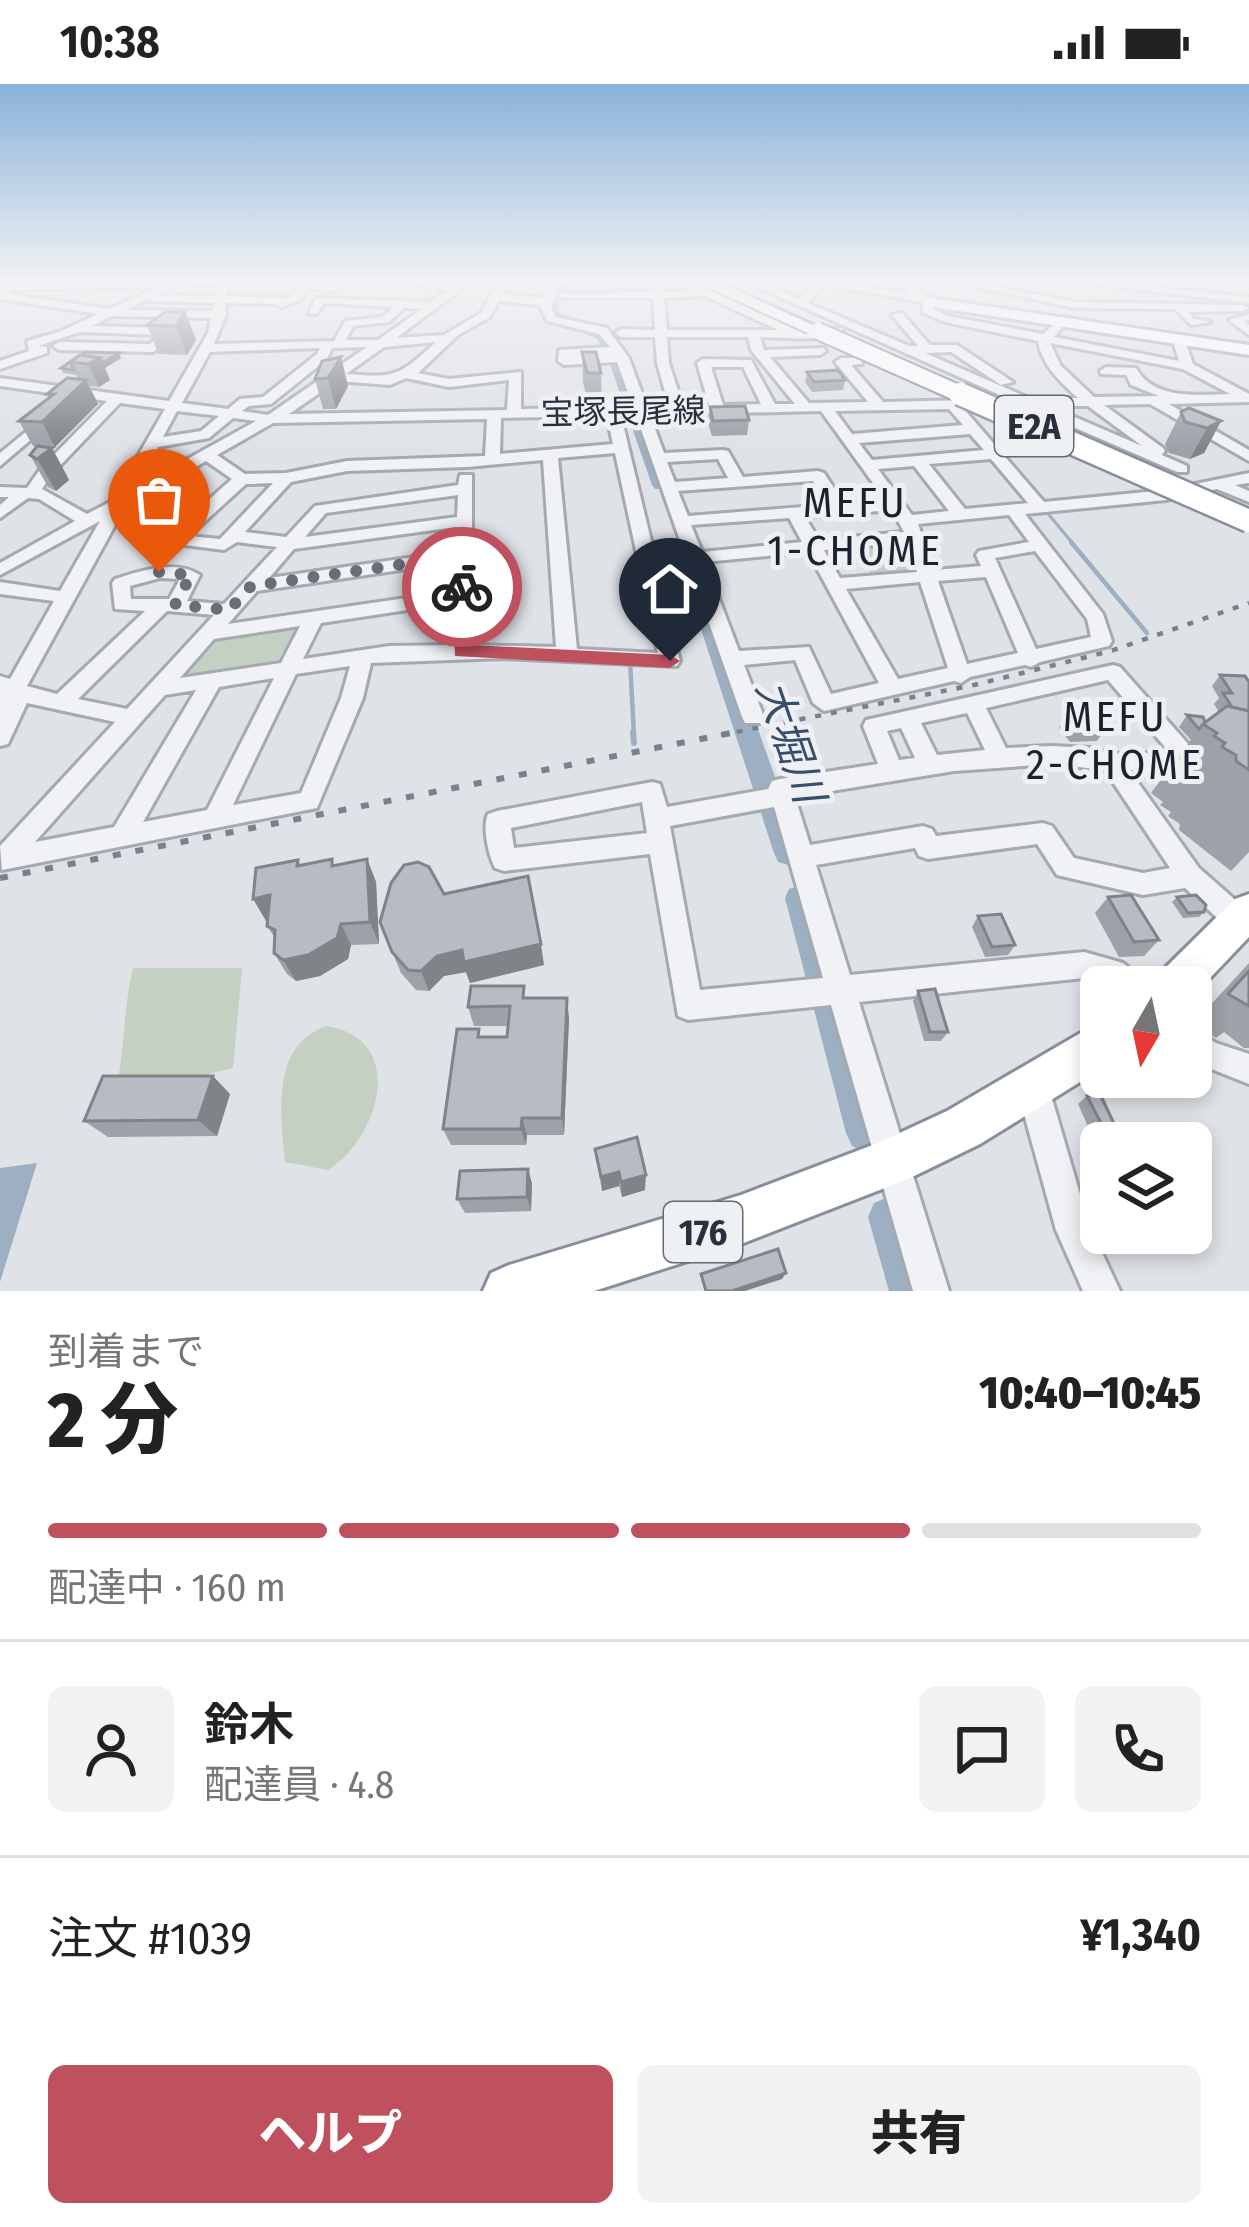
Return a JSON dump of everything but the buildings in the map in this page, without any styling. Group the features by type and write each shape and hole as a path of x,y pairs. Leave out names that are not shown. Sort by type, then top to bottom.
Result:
{"highway":[{"name":"E2A","path":"819,336 1249,502"},
{"name":"E2A","path":"819,336 1249,520"},
{"path":"1195,966 1245,916"},
{"name":"176","path":"509,1291 725,1225 893,1162 1034,1092 1080,1058"}],"main road":[{"path":"1153,336 1249,350"}],"street":[{"path":"0,365 68,336"},
{"path":"61,341 153,348 166,336"},
{"path":"0,716 5,689 65,597 212,336"},
{"path":"307,343 310,336"},
{"path":"153,443 171,445 188,435 203,435 245,402 266,400 320,358 339,336"},
{"path":"0,570 335,379 393,336"},
{"path":"291,380 390,381 406,374 449,336"},
{"path":"606,336 658,458 753,717"},
{"path":"663,336 677,410"},
{"path":"731,336 756,344 807,336"},
{"path":"695,348 807,336"},
{"path":"871,336 1221,485 1249,502"},
{"path":"916,336 927,350"},
{"path":"1041,336 1187,366 1248,398"},
{"path":"204,348 446,338"},
{"path":"1048,338 1046,357 1093,402 1181,469"},
{"path":"1179,341 1187,366"},
{"path":"756,344 806,408"},
{"path":"255,346 245,359 320,358"},
{"path":"902,351 953,348 1032,403"},
{"path":"857,361 841,362 879,406"},
{"path":"717,409 703,363 747,363 770,408"},
{"path":"1216,423 1136,382 1132,371 1106,371 1116,383 1156,400 1249,456"},
{"path":"406,374 449,383 517,375 514,414"},
{"name":"宝塚長尾線","path":"0,382 269,418 1248,398"},
{"path":"0,461 76,392"},
{"path":"0,513 28,493 117,398"},
{"path":"952,404 1039,506"},
{"path":"970,404 1249,531"},
{"path":"825,407 906,520 962,676"},
{"path":"157,689 363,656 462,651 670,661 613,412"},
{"path":"561,413 570,453"},
{"path":"492,460 494,414"},
{"path":"848,439 973,429"},
{"path":"1228,445 1249,443"},
{"path":"206,455 242,479 619,448"},
{"path":"7,450 71,449"},
{"path":"658,458 723,454 738,482"},
{"path":"868,465 994,454"},
{"path":"550,455 567,654"},
{"path":"918,461 962,516"},
{"path":"462,651 467,463"},
{"path":"363,502 370,465"},
{"path":"669,487 818,476 839,509"},
{"path":"242,479 175,539 224,545 286,478"},
{"path":"696,558 814,547 906,520 1171,494 1249,478"},
{"path":"2,859 320,509 464,489"},
{"path":"0,492 28,493 86,521"},
{"path":"682,521 839,509 906,520"},
{"path":"733,659 802,652 824,703 1031,660 1104,638 1096,618 1014,511"},
{"path":"795,513 892,688"},
{"path":"233,536 288,544 462,520"},
{"path":"1031,660 992,571 988,550 1039,545"},
{"path":"251,586 461,556"},
{"path":"834,584 992,571"},
{"path":"0,606 10,589 65,597"},
{"path":"207,634 461,596"},
{"path":"60,704 168,605 229,610"},
{"path":"214,820 313,619"},
{"path":"2,859 309,801 352,698 363,656"},
{"path":"892,771 874,726 1113,672 1188,759"},
{"path":"122,836 212,681"},
{"path":"5,689 129,718"},
{"path":"0,738 20,700 5,689"},
{"path":"974,705 1001,761"},
{"path":"908,718 931,767"},
{"path":"1088,966 688,1006 659,830 652,790 497,821 504,860 659,830 775,796 892,771 1090,755 1117,764"},
{"path":"1117,764 1125,759 1188,759 1249,764"},
{"path":"1117,764 1119,778 1190,876 1245,916"},
{"path":"775,796 803,857 832,993 893,1162 931,1291"},
{"path":"803,857 923,836 928,848 1043,833 1066,867 1143,884 1190,876"},
{"path":"1212,1057 1249,1069"},
{"path":"1034,1092 1073,1230 1102,1291"}],"green space":[{"path":"905,541 918,572 872,576 855,547"},
{"path":"304,623 282,666 169,683 211,637"},
{"path":"133,968 242,968 233,1068 114,1097"},
{"path":"327,1026 352,1035 368,1049 377,1090 361,1135 328,1170 285,1162 282,1104 283,1083 296,1048"}],"water":[{"path":"37,1163 0,1282 0,1168"}],"waterway":[{"name":"大堀川","path":"602,336 612,350 661,485"},
{"path":"1045,510 1074,545"},
{"path":"1071,542 1147,633"},
{"name":"大堀川","path":"695,580 788,853"},
{"path":"630,661 634,735"},
{"path":"633,732 634,743"},
{"name":"大堀川","path":"800,898 865,1133"},
{"name":"大堀川","path":"888,1217 910,1291"}],"railway":[{"path":"721,735 974,685 1111,651 1249,603"},
{"path":"0,878 736,732"}],"way so far":[{"path":"159,572 191,575 175,605 229,610 251,586 461,556 462,587"}],"district":[{"name":"MEFU 1-CHOME","path":"855,526"},
{"name":"MEFU 2-CHOME","path":"1115,740"}],"route":[{"path":"462,587 462,651 670,661"}]}
